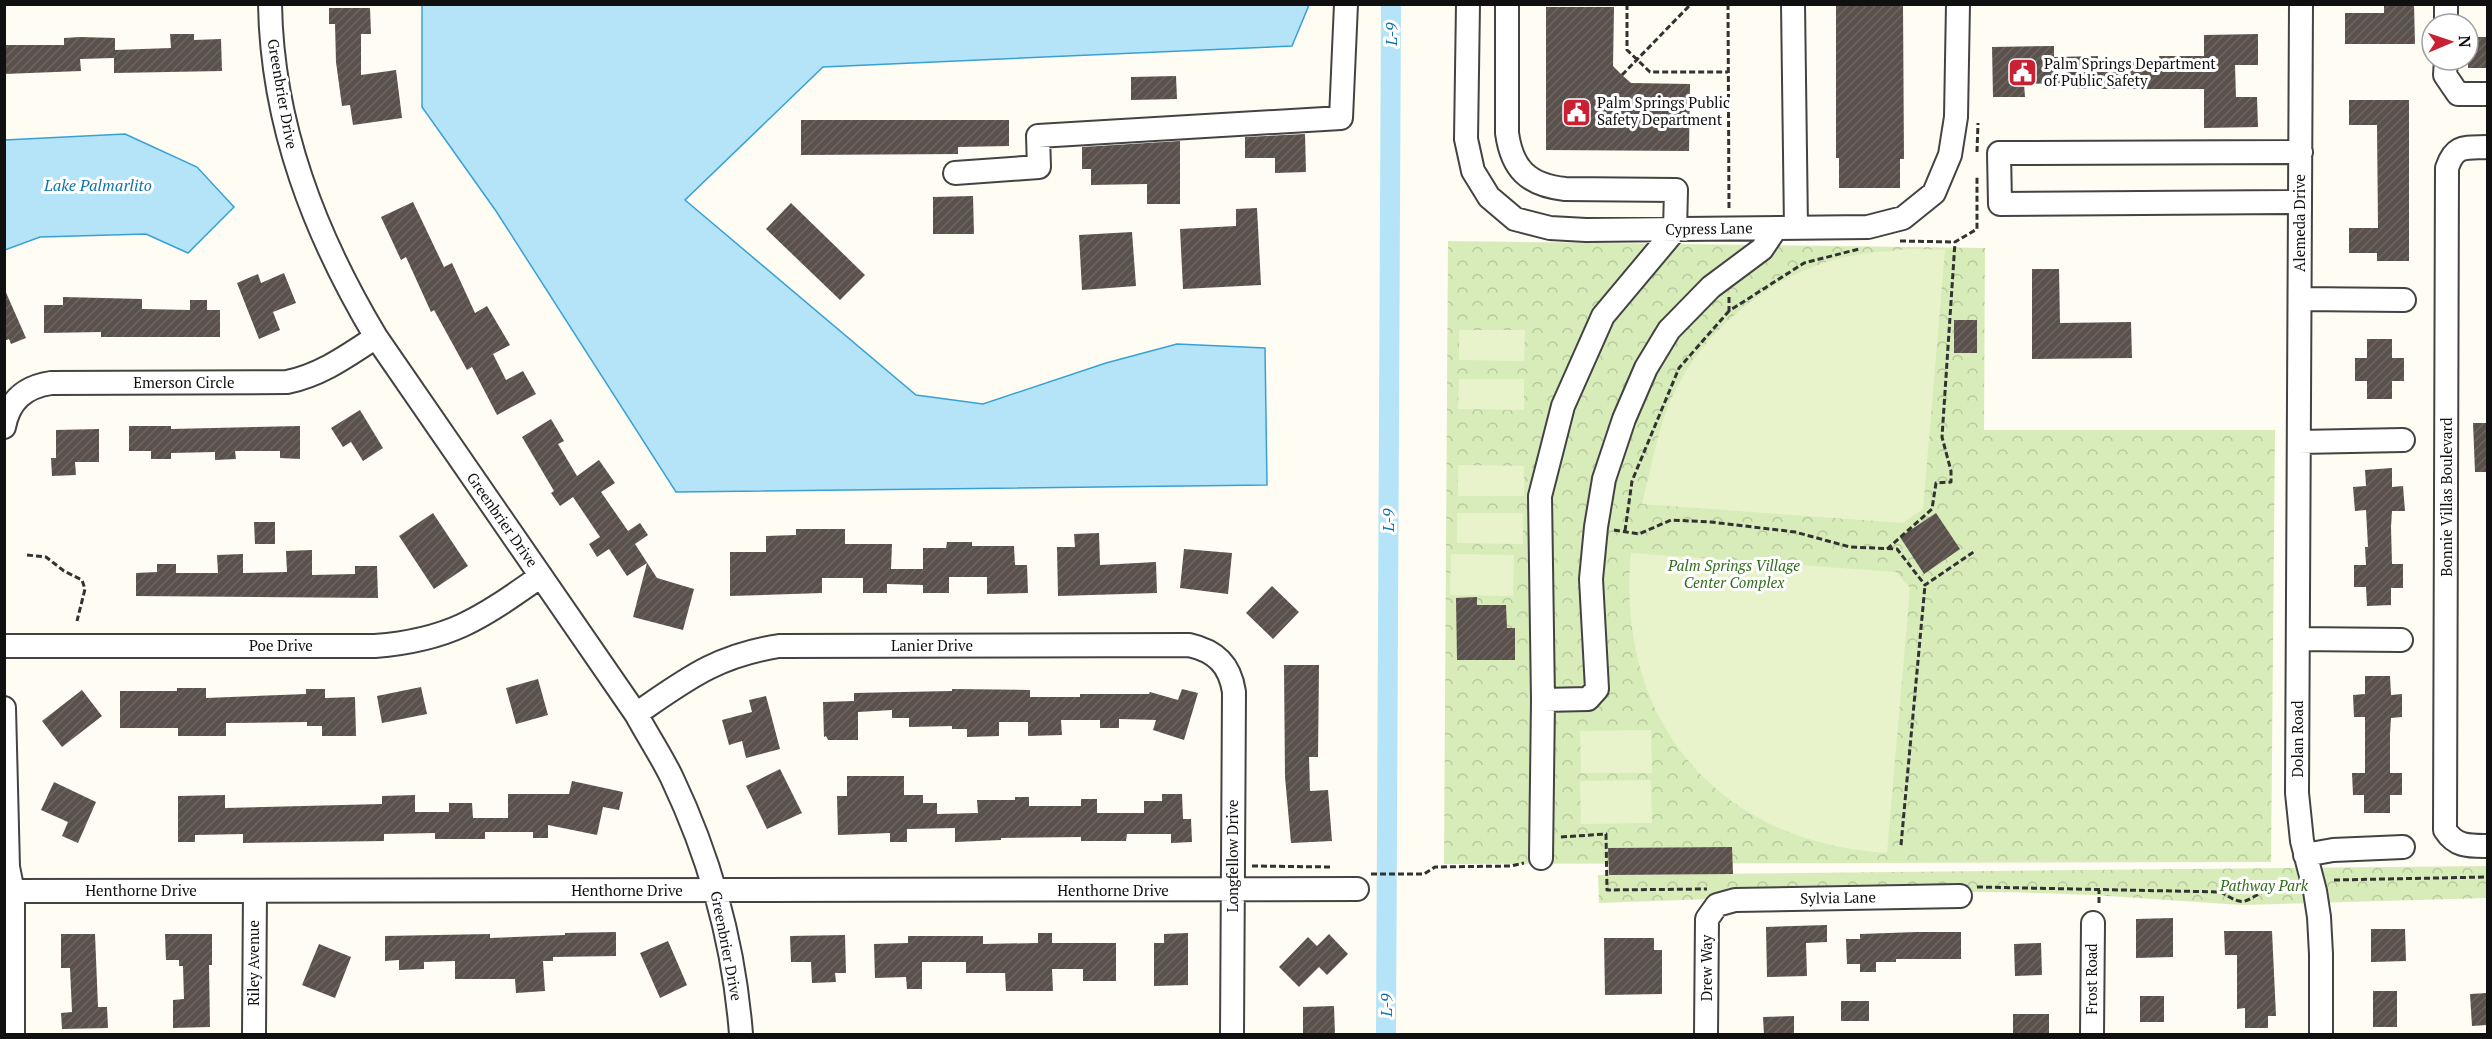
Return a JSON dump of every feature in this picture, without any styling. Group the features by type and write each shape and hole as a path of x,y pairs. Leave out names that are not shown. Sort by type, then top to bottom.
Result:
{"street":[{"name":"Greenbrier Drive","path":"270,4 272,47 291,153 324,242 348,291 376,337 636,714 671,776 685,806 716,891 730,948 741,1035"},
{"path":"955,172 1039,167 1038,136 1341,118 1346,4"},
{"name":"Cypress Lane","path":"1468,4 1466,139 1473,171 1489,197 1515,219 1550,228 1675,230 1868,227 1903,218 1934,193 1950,155 1956,117 1958,4"},
{"path":"1507,4 1507,133 1510,151 1518,167 1531,179 1547,187 1676,190 1675,230 1603,315 1563,406 1540,496 1543,700 1541,847"},
{"path":"1543,700 1588,699 1597,689 1591,579 1596,527 1608,469 1624,419 1646,368 1669,330 1711,287 1786,228 1793,4"},
{"name":"Alemeda Drive","path":"2299,442 2301,4"},
{"path":"2445,72 2458,94 2487,94"},
{"name":"Bonnie Villas Boulevard","path":"2487,147 2462,148 2451,155 2447,168 2445,806 2445,830 2452,841 2467,846 2487,846"},
{"path":"2300,202 2000,204 1999,153 2301,152"},
{"path":"2300,299 2404,300"},
{"name":"Emerson Circle","path":"4,427 7,414 14,401 37,385 51,383 287,382 308,377 328,368 376,337"},
{"path":"2299,442 2403,440"},
{"name":"Dolan Road","path":"2299,442 2297,793 2302,842 2319,917 2321,1035"},
{"name":"Poe Drive","path":"4,646 375,646 406,643 435,637 464,626 490,612 541,576"},
{"path":"2298,639 2401,640"},
{"name":"Lanier Drive","path":"636,714 699,671 724,659 752,650 780,646 1190,645 1203,648 1216,655 1232,678"},
{"name":"Longfellow Drive","path":"1232,678 1234,692 1232,1035"},
{"path":"4,708 13,1035"},
{"path":"2305,855 2333,850 2403,847"},
{"name":"Henthorne Drive","path":"9,892 1233,890 1363,882"},
{"name":"Riley Avenue","path":"254,1035 255,891"},
{"name":"Sylvia Lane","path":"1716,897 1735,900 1968,892"},
{"name":"Drew Way","path":"1706,1035 1707,919 1716,897"},
{"name":"Frost Road","path":"2092,1035 2093,923"}],"path":[{"path":"1627,4 1627,50 1650,72 1728,72"},
{"path":"1622,75 1691,4"},
{"path":"1728,4 1729,228"},
{"path":"1977,157 1978,121"},
{"path":"1899,241 1955,242 1977,229 1977,169"},
{"path":"1887,549 1932,509 1936,483 1951,482 1951,471 1942,437 1955,242"},
{"path":"1625,531 1632,482 1679,368 1729,310 1804,263 1866,247"},
{"path":"1728,274 1729,310"},
{"path":"1596,527 1639,534 1671,520 1711,522 1795,532 1850,547 1897,549 1925,585 1901,845"},
{"path":"1925,585 1975,551"},
{"path":"27,555 46,557 64,571 82,580 85,589 77,621"},
{"path":"1363,882 1424,874 1435,867 1511,866 1541,847 1606,834 1606,890 1716,897"},
{"path":"1968,892 2221,892 2242,902 2252,900 2266,890 2312,881 2487,877"}],"green space":[{"name":"Palm Springs Village Center Complex","path":"1448,241 1985,248 1984,430 2275,430 2271,862 1444,864"},
{"path":"1911,249 1945,250 1923,509 1903,523 1642,504 1660,431 1679,383 1693,360 1730,319 1773,286 1821,264 1854,255"},
{"path":"1459,330 1525,330 1524,361 1459,360"},
{"path":"1459,379 1524,379 1524,410 1458,409"},
{"path":"1458,465 1524,466 1524,496 1458,496"},
{"path":"1457,513 1523,513 1523,544 1457,543"},
{"path":"1631,553 1896,572 1910,588 1887,853 1827,844 1773,826 1728,798 1690,762 1660,719 1640,669 1630,614"},
{"path":"1451,554 1514,555 1513,596 1450,595"},
{"path":"1651,730 1652,773 1581,773 1580,731"},
{"path":"1651,780 1652,823 1581,824 1580,781"},
{"name":"Pathway Park","path":"2487,866 2488,898 2242,905 2009,892 1900,892 1599,903 1598,875"}],"water":[{"path":"422,5 1309,5 1292,46 823,67 685,200 916,395 983,404 1106,363 1177,344 1265,348 1267,485 676,492 496,211 422,107"},
{"name":"Lake Palmarlito","path":"125,134 197,167 234,207 188,253 146,234 40,237 5,250 5,140"}],"building":[{"path":"1836,4 1903,4 1904,159 1900,159 1900,188 1839,188 1839,158 1836,158"},
{"path":"2384,4 2414,4 2415,44 2345,44 2345,13 2384,13"},
{"path":"1546,7 1614,7 1613,66 1631,83 1690,84 1689,151 1546,150"},
{"path":"329,8 370,8 371,34 361,34 361,75 396,70 402,118 353,125 350,105 342,106 336,62 335,24 329,24"},
{"path":"170,34 194,34 194,40 221,39 222,71 114,73 114,58 80,59 81,71 4,74 4,45 64,45 64,38 80,37 115,38 115,50 171,48"},
{"path":"2258,34 2258,65 2235,65 2236,97 2257,97 2258,127 2204,128 2204,89 2076,89 2076,83 2024,84 2025,97 1993,97 1992,47 2054,46 2054,57 2098,56 2098,62 2160,61 2159,56 2204,56 2204,35"},
{"path":"2480,37 2487,37 2487,68 2480,68"},
{"path":"1176,76 1177,99 1131,100 1131,77"},
{"path":"2349,100 2409,100 2409,261 2377,261 2377,253 2349,253 2349,228 2378,228 2377,125 2349,125"},
{"path":"801,120 1009,120 1009,146 958,147 958,154 801,155"},
{"path":"1305,134 1306,172 1275,173 1275,158 1245,158 1245,137"},
{"path":"1180,141 1180,204 1147,204 1147,184 1091,185 1091,169 1082,169 1082,147"},
{"path":"973,196 974,234 933,234 933,197"},
{"path":"413,202 444,267 452,263 475,313 487,306 510,345 493,354 506,380 523,371 536,394 497,415 472,367 467,370 434,310 431,312 406,257 401,260 381,217"},
{"path":"791,203 865,275 840,300 766,229"},
{"path":"1257,208 1261,285 1183,289 1180,229 1236,226 1236,209"},
{"path":"1132,232 1136,286 1082,290 1079,235"},
{"path":"2032,269 2059,269 2060,323 2131,322 2132,358 2032,359"},
{"path":"284,273 296,303 273,312 280,330 259,339 237,283 258,274 261,283"},
{"path":"4,288 26,338 11,344 9,339 4,341"},
{"path":"63,297 142,299 142,309 190,310 190,300 207,300 207,310 220,310 220,337 101,337 101,332 44,333 44,305 63,305"},
{"path":"1954,320 1977,320 1977,353 1954,353"},
{"path":"2367,339 2392,339 2392,358 2404,358 2404,381 2392,381 2392,399 2367,399 2367,381 2355,381 2355,358 2367,358"},
{"path":"360,410 383,448 363,461 351,442 343,447 331,428"},
{"path":"551,419 564,441 558,444 577,476 599,460 615,483 601,492 628,531 640,523 648,535 635,544 657,578 694,589 683,630 633,617 647,563 627,576 609,549 597,557 589,544 600,537 573,497 560,506 551,493 554,491 522,437"},
{"path":"2473,423 2487,423 2487,472 2475,472"},
{"path":"129,426 171,426 171,429 300,426 300,459 280,458 280,451 235,451 236,459 215,460 215,452 171,453 171,459 151,459 151,451 129,451"},
{"path":"99,429 99,462 75,462 76,475 52,476 51,458 56,458 56,430"},
{"path":"2392,468 2392,487 2403,486 2405,511 2392,511 2391,527 2392,564 2403,564 2403,588 2391,588 2391,605 2367,606 2366,587 2354,587 2354,565 2366,565 2365,547 2368,547 2366,510 2355,511 2353,487 2366,486 2365,470"},
{"path":"433,513 468,566 434,589 399,536"},
{"path":"1936,513 1960,549 1924,574 1900,537"},
{"path":"254,522 275,522 275,544 255,544"},
{"path":"796,529 845,529 845,544 892,544 891,569 923,569 923,548 946,548 947,542 972,542 972,546 1014,546 1015,565 1027,565 1028,593 987,594 987,577 949,577 949,593 923,593 923,585 887,584 887,593 863,593 863,578 822,578 822,593 730,596 730,552 766,552 766,536 796,535"},
{"path":"1099,533 1100,565 1156,562 1157,593 1058,596 1057,547 1075,547 1074,534"},
{"path":"1184,549 1232,553 1228,594 1180,588"},
{"path":"312,550 312,575 355,574 355,566 377,566 378,598 136,596 136,573 157,572 157,564 176,564 176,573 218,573 217,555 243,554 243,573 287,572 286,551"},
{"path":"1272,586 1299,612 1273,639 1246,613"},
{"path":"1477,597 1477,605 1506,605 1507,628 1515,628 1515,660 1457,660 1456,598"},
{"path":"1284,665 1319,665 1318,757 1309,757 1310,791 1328,790 1332,841 1291,843 1285,777"},
{"path":"2365,676 2390,676 2391,695 2402,694 2402,717 2391,718 2390,773 2402,773 2402,795 2390,795 2390,813 2364,813 2364,795 2353,795 2352,773 2365,773 2365,717 2354,717 2353,695 2365,694"},
{"path":"538,679 548,715 516,724 506,688"},
{"path":"421,687 427,714 382,723 377,696"},
{"path":"177,688 206,688 206,698 306,694 306,689 325,689 325,698 355,697 356,736 322,736 322,726 307,726 307,722 226,723 226,736 178,736 178,728 120,728 120,691 177,691"},
{"path":"952,689 1030,690 1030,697 1080,697 1080,694 1149,694 1150,692 1178,700 1182,689 1198,693 1184,740 1153,730 1156,720 1119,719 1119,728 1100,728 1100,720 1061,720 1062,735 1028,736 1028,722 999,722 999,736 967,737 967,729 952,729 952,726 909,727 909,718 892,718 892,710 858,712 858,740 828,740 826,736 824,737 823,702 854,701 854,693 952,691"},
{"path":"82,690 102,716 62,747 42,721"},
{"path":"766,696 780,749 746,758 742,741 729,745 722,720 752,712 749,700"},
{"path":"780,769 802,813 767,829 746,786"},
{"path":"847,776 904,776 904,795 923,795 923,803 937,803 937,814 978,813 977,800 1015,800 1015,797 1029,797 1029,806 1081,806 1081,799 1097,799 1097,813 1144,813 1144,801 1162,801 1162,794 1182,794 1183,819 1191,819 1192,842 1171,843 1171,834 1127,834 1126,841 1081,841 1081,837 1001,838 1001,840 955,842 955,828 907,829 907,842 890,842 890,833 838,835 837,796 847,796"},
{"path":"572,781 623,792 619,810 603,807 597,835 548,825 548,838 533,838 533,832 485,832 485,839 435,839 435,833 384,834 384,841 243,843 243,834 195,835 195,842 178,842 178,796 225,795 225,808 382,804 382,796 415,795 415,812 449,812 449,803 472,803 473,818 508,818 508,794 569,794"},
{"path":"54,782 96,802 78,843 62,836 68,822 41,810"},
{"path":"1732,847 1733,874 1609,875 1608,848"},
{"path":"2173,918 2173,957 2136,958 2136,919"},
{"path":"1827,925 1827,942 1806,943 1807,976 1767,977 1766,927"},
{"path":"2371,929 2405,929 2406,961 2371,962"},
{"path":"2224,931 2272,931 2276,1016 2268,1016 2268,1028 2245,1028 2245,1008 2237,1009 2237,955 2225,955"},
{"path":"616,932 616,956 553,957 553,961 543,961 545,991 516,993 515,979 455,979 455,961 424,962 424,969 399,970 399,960 385,961 385,936 490,934 490,938"},
{"path":"1961,932 1961,959 1896,959 1896,962 1876,962 1876,972 1860,972 1860,964 1847,964 1846,939 1860,939 1860,934"},
{"path":"1038,933 1052,933 1052,943 1116,943 1116,981 1083,981 1083,969 1052,969 1053,991 1006,991 1005,973 966,973 966,962 922,962 922,989 907,989 906,977 875,978 874,944 908,943 908,936 983,936 983,944 1038,943"},
{"path":"1188,933 1188,985 1154,986 1154,943 1164,943 1164,934"},
{"path":"61,934 95,934 98,1007 107,1007 108,1028 62,1029 61,1013 72,1012 70,968 61,968"},
{"path":"165,934 212,934 212,965 209,965 210,1027 173,1028 173,1000 184,999 183,966 179,966 179,960 166,960"},
{"path":"1329,934 1348,954 1327,975 1319,967 1299,987 1279,967 1308,937 1317,946"},
{"path":"845,935 846,973 835,973 836,982 812,983 811,962 791,962 790,936"},
{"path":"1604,938 1654,938 1654,950 1662,950 1662,994 1605,995"},
{"path":"668,941 687,985 660,998 640,953"},
{"path":"2041,943 2042,975 2015,976 2014,944"},
{"path":"319,944 351,957 335,998 302,985"},
{"path":"2373,991 2397,991 2397,1027 2373,1027"},
{"path":"2487,993 2487,1025 2472,1026 2470,994"},
{"path":"2140,996 2164,996 2164,1022 2140,1022"},
{"path":"1841,1001 1869,1001 1869,1021 1841,1021"},
{"path":"1334,1006 1335,1035 1303,1035 1303,1007"},
{"path":"2013,1014 2049,1014 2049,1035 2013,1035"},
{"path":"1794,1016 1794,1035 1764,1035 1763,1017"}],"waterway":[{"name":"L-9","path":"1386,1034 1391,4"}],"place":[{"name":"Palm Springs Department of Public Safety","path":"2023,73"},
{"name":"Palm Springs Public Safety Department","path":"1576,112"}]}
